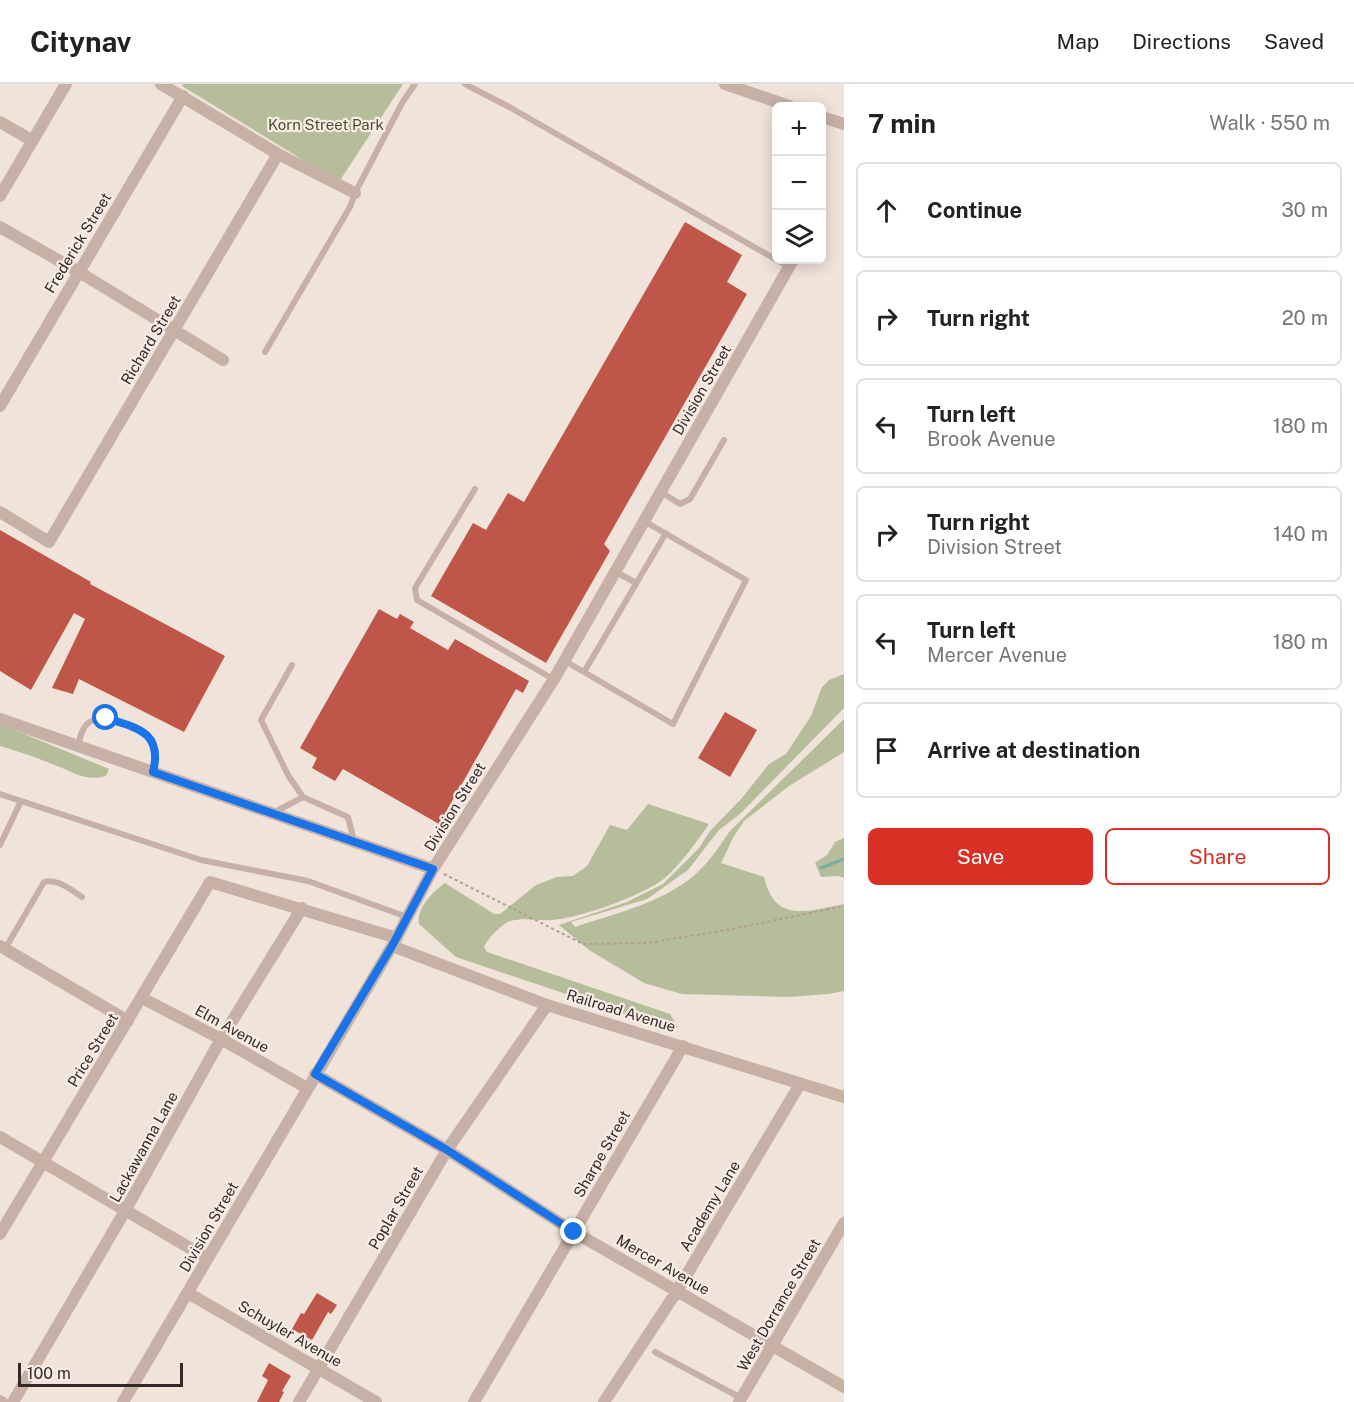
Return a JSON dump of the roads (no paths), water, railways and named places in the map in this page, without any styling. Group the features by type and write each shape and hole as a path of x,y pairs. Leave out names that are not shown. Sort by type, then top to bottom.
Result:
{"street":[{"path":"0,196 66,84"},
{"path":"161,84 278,154 355,193"},
{"path":"725,84 773,102"},
{"name":"Frederick Street","path":"0,406 183,96"},
{"path":"826,118 844,124"},
{"path":"0,122 33,141"},
{"name":"Richard Street","path":"0,512 49,542 278,154"},
{"path":"0,228 79,272 223,360"},
{"name":"Division Street","path":"123,1402 394,942 433,869 554,680 790,264"},
{"path":"0,719 433,869"},
{"name":"Railroad Avenue","path":"210,882 302,908 394,942 547,1005 844,1097"},
{"name":"Price Street","path":"0,1234 210,882"},
{"name":"Lackawanna Lane","path":"13,1402 222,1039 302,908"},
{"path":"3,947 128,1021"},
{"name":"Elm Avenue","path":"142,998 222,1039 307,1088"},
{"name":"Poplar Street","path":"299,1402 447,1150 547,1005"},
{"name":"Sharpe Street","path":"474,1402 683,1046"},
{"name":"Mercer Avenue","path":"315,1074 447,1150 574,1232 844,1387"},
{"name":"Academy Lane","path":"604,1402 677,1291 800,1084"},
{"path":"0,1137 207,1258"},
{"name":"West Dorrance Street","path":"740,1400 844,1223"},
{"name":"Schuyler Avenue","path":"188,1293 376,1402"}],"lane":[{"path":"265,352 350,207 402,103 415,84"},
{"path":"465,84 772,252"},
{"path":"661,492 680,504 690,499 724,440"},
{"path":"475,489 416,588 417,600 554,680"},
{"path":"565,661 673,724 746,580 645,521"},
{"path":"584,672 666,533"},
{"path":"615,572 636,583"},
{"path":"292,665 261,720 288,775 303,797 348,816 354,842"},
{"path":"78,746 86,725 98,718 106,718 136,727 151,740 154,747 156,758 153,772"},
{"path":"0,794 201,860 308,881 408,917"},
{"path":"273,813 303,797"},
{"path":"0,845 21,801"},
{"path":"3,947 44,882 52,880 82,897"},
{"path":"655,1352 740,1400"}],"waterway":[{"path":"821,868 844,859"}],"park label":[{"name":"Korn Street Park","path":"326,125"}]}
